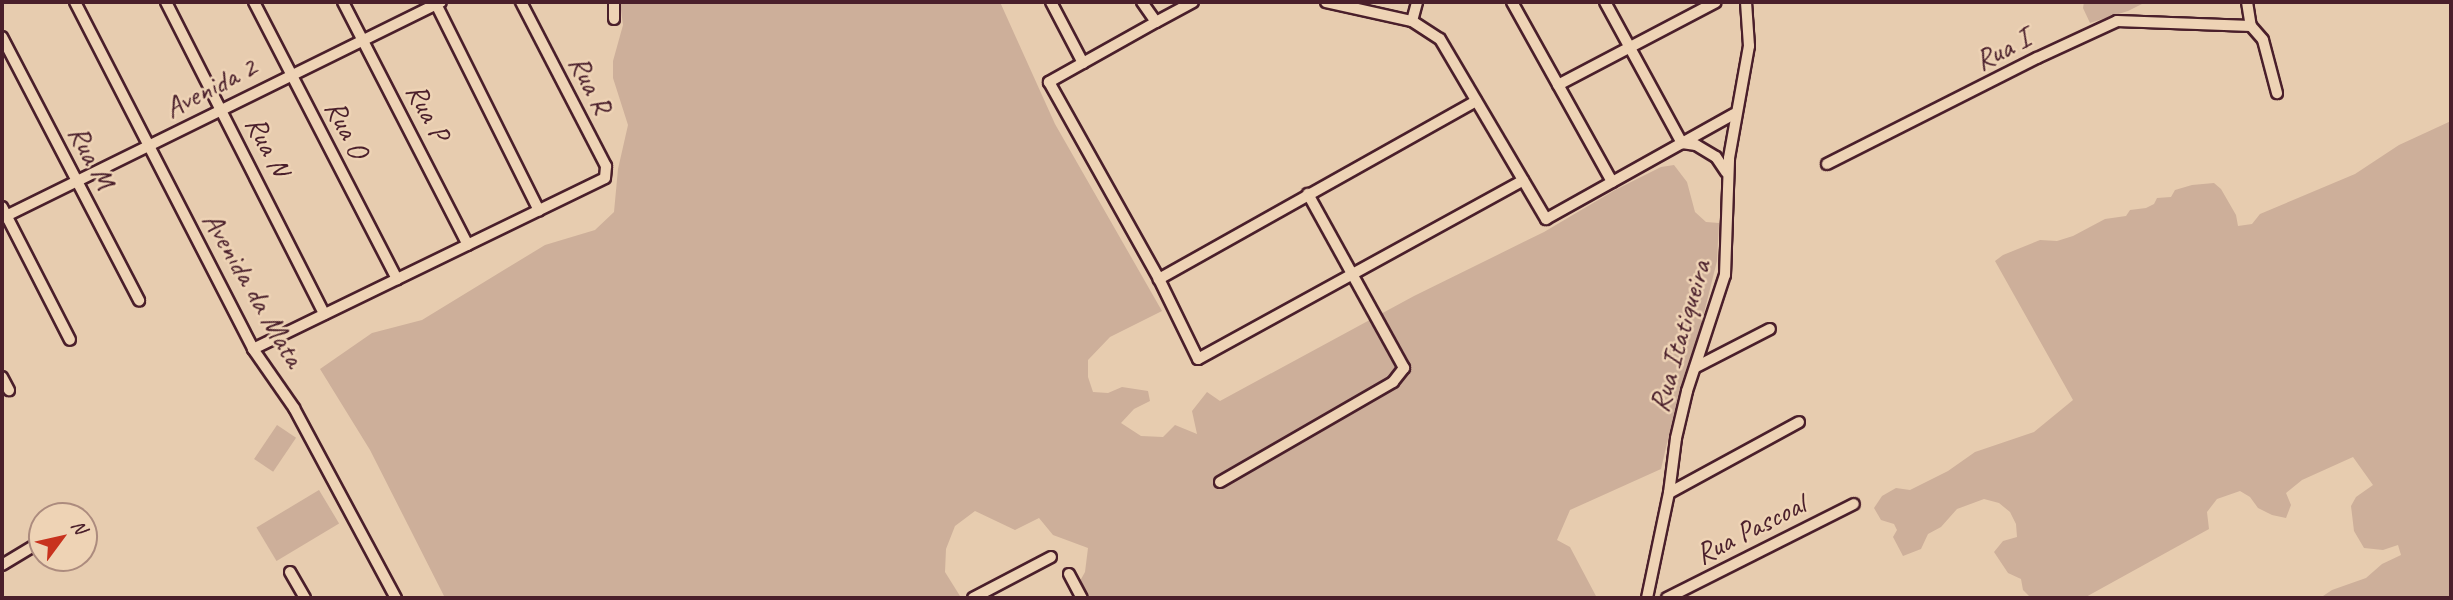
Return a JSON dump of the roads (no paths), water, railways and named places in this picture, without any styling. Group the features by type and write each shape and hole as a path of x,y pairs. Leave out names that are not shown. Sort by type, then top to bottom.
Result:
{"street":[{"name":"Avenida da Mata","path":"75,2 253,349 294,408 396,598"},
{"name":"Rua N","path":"166,2 324,314"},
{"name":"Rua O","path":"254,2 397,279"},
{"name":"Rua P","path":"343,2 468,246"},
{"name":"Rua R","path":"521,2 606,166 607,176 596,185 539,211"},
{"path":"614,2 614,19"},
{"path":"1051,2 1083,63"},
{"path":"1142,2 1156,22"},
{"path":"1193,2 1049,82 1159,279 1198,359 1523,180"},
{"path":"1326,2 1412,21 1440,39 1546,219 1734,114"},
{"path":"1412,21 1417,2"},
{"path":"1512,2 1612,182"},
{"path":"1605,2 1682,143"},
{"path":"1559,85 1631,49 1698,6 1716,2"},
{"name":"Rua Itatiqueira","path":"1647,598 1669,493 1676,438 1725,275 1727,192 1734,114 1749,46 1746,2"},
{"path":"2247,2 2251,26 2263,40 2277,93"},
{"name":"Avenida 2","path":"3,214 149,147 437,3"},
{"path":"253,349 539,211 437,3"},
{"name":"Rua I","path":"1827,164 2037,58 2117,21 2251,26"},
{"name":"Rua M","path":"2,37 139,300"},
{"path":"1159,279 1476,101"},
{"path":"1682,143 1696,145 1716,156 1724,164 1728,178 1727,192"},
{"path":"1220,482 1401,374 1403,362 1308,194"},
{"path":"3,214 70,340"},
{"path":"1696,367 1770,329"},
{"path":"2,377 9,390"},
{"path":"1669,493 1799,422"},
{"name":"Rua Pascoal","path":"1667,598 1854,504"},
{"path":"2,565 28,549"},
{"path":"973,598 1051,557"},
{"path":"290,572 305,598"},
{"path":"1069,574 1082,598"}]}
